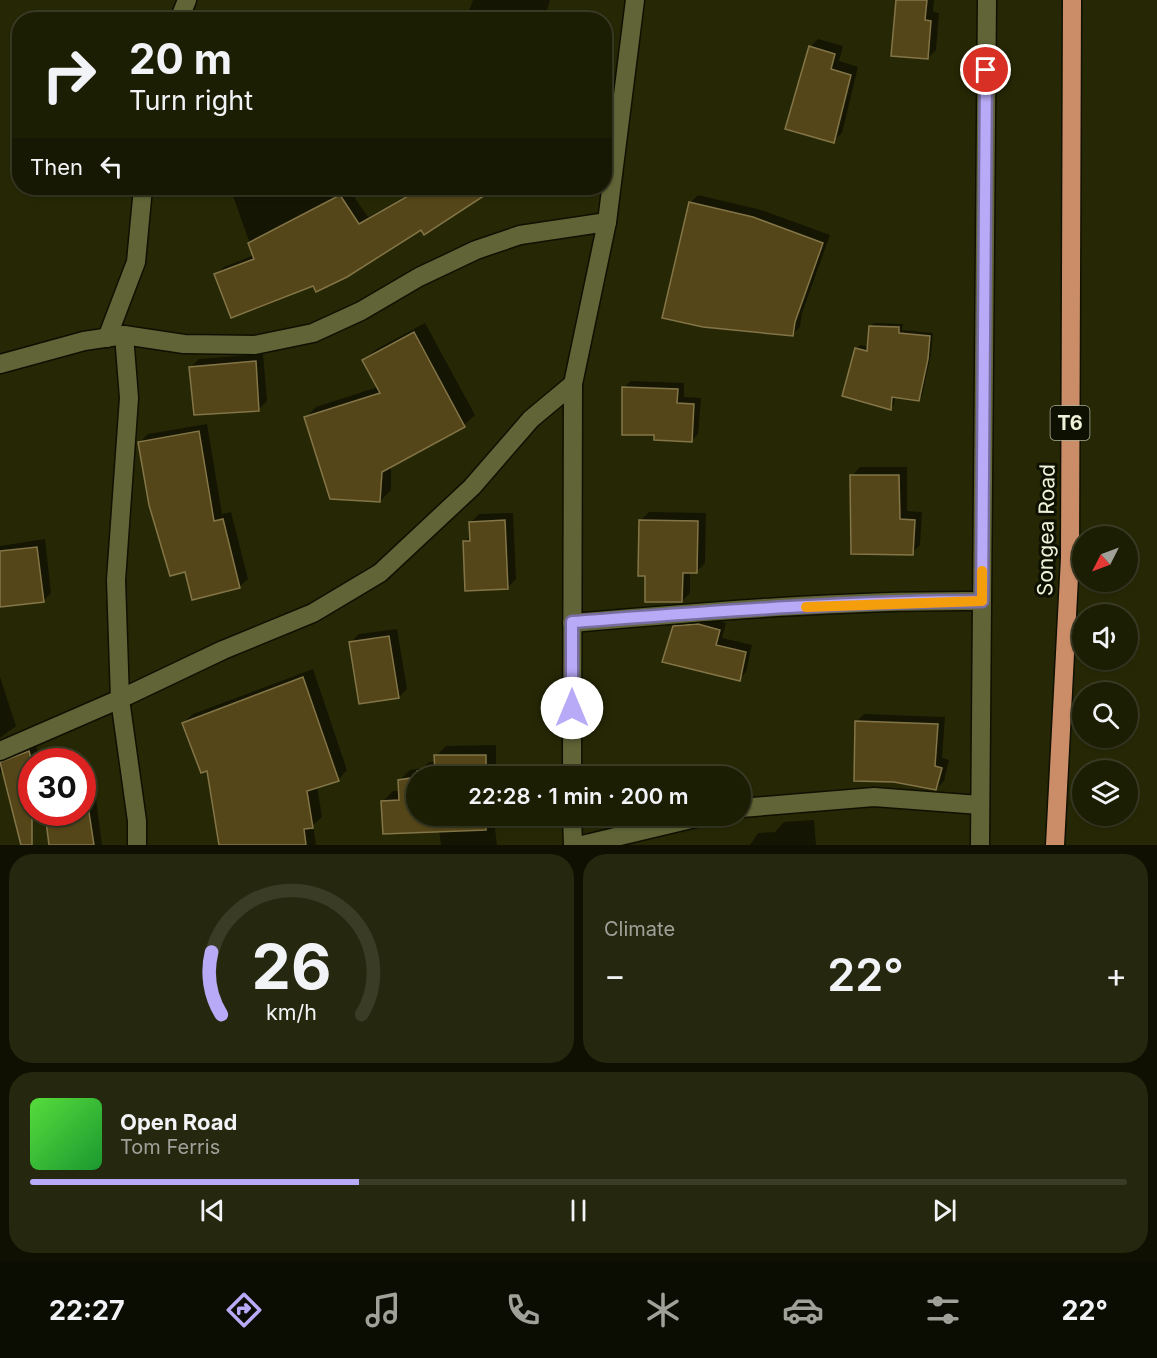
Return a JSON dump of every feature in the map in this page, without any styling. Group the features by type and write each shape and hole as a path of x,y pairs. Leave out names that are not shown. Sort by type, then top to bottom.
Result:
{"highway":[{"name":"Songea Road","path":"1055,845 1070,558 1072,0"}],"street":[{"path":"612,182 635,0"},
{"path":"980,845 987,0"},
{"path":"136,845 137,821 120,699 116,580 129,398 116,336 136,262 142,195"},
{"path":"572,766 573,384 607,222 610,195"},
{"path":"0,364 116,336 184,344 255,345 313,333 361,311 419,277 476,250 520,235 607,222"},
{"path":"0,751 120,699 223,650 313,614 380,573 472,487 531,419 573,384"},
{"path":"572,622 752,609 922,601 982,601"},
{"path":"751,807 874,796 980,804"},
{"path":"572,826 573,845"},
{"path":"582,845 662,826"}],"building":[{"path":"896,0 927,0 925,20 931,21 928,59 891,56"},
{"path":"809,46 835,54 831,69 851,75 834,143 785,129"},
{"path":"340,195 359,224 410,195 485,195 424,235 421,230 347,277 316,292 313,286 231,318 214,274 254,259 248,243"},
{"path":"689,202 753,217 823,243 795,322 793,336 703,327 662,318"},
{"path":"869,326 899,327 899,333 930,336 928,359 919,401 892,397 891,410 842,396 855,348 867,351"},
{"path":"414,332 465,427 382,472 380,502 330,499 304,417 380,393 362,360"},
{"path":"256,361 259,411 194,415 189,367"},
{"path":"622,387 678,389 677,403 694,404 692,442 654,440 654,435 622,435"},
{"path":"199,431 214,521 223,519 240,588 192,600 185,572 170,576 149,505 138,442"},
{"path":"850,475 899,475 900,519 915,520 913,555 851,554"},
{"path":"505,520 508,589 465,591 463,541 470,541 469,522"},
{"path":"639,520 698,521 697,573 683,573 682,602 645,602 645,576 638,576"},
{"path":"37,547 44,602 0,607 0,551"},
{"path":"698,624 720,630 716,645 746,652 740,681 662,662 673,626"},
{"path":"389,636 399,698 359,704 349,642"},
{"path":"303,677 339,781 307,791 313,828 304,829 306,845 219,845 207,771 201,773 182,723"},
{"path":"855,721 938,724 935,766 942,768 936,790 894,782 854,781"},
{"path":"18,755 18,826 32,826 32,845 21,845 0,762"},
{"path":"434,755 486,755 486,766 435,766"},
{"path":"406,779 406,826 486,826 486,830 383,834 381,801 399,800 398,780"},
{"path":"47,826 91,826 94,845 49,845"}],"slow traffic":[{"path":"806,607 922,601 982,601 982,571"}],"route":[{"path":"572,708 572,622 752,609 922,601 982,601 986,70"}]}
